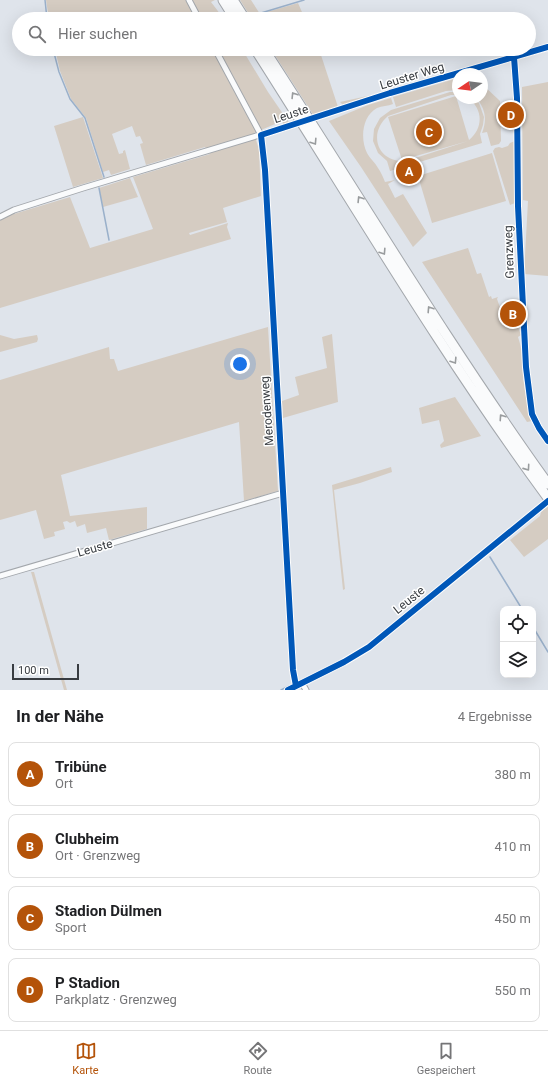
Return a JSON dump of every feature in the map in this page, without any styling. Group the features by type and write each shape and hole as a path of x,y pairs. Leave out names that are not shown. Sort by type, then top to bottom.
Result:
{"highway":[{"path":"225,0 231,12"},
{"path":"225,0 238,12"},
{"path":"259,56 438,336 504,436 548,498"},
{"path":"268,56 428,306 505,423 548,484"}],"street":[{"path":"189,0 195,12"},
{"name":"Leuster Weg","path":"536,51 548,47"},
{"name":"Merodenweg","path":"219,56 261,135 265,170 293,670 296,686"},
{"name":"Leuster Weg","path":"328,113 390,93 517,56"},
{"name":"Grenzweg","path":"514,57 517,98 518,206 526,367 532,414 548,441"},
{"name":"Leuste","path":"0,217 14,210 83,188 261,135 328,113"},
{"name":"Leuste","path":"0,576 283,494"},
{"name":"Leuste","path":"288,690 357,655 369,647 548,502"},
{"path":"302,683 306,690"}],"shaded area":[{"path":"46,0 215,0 211,2 219,12 48,12"},
{"path":"240,0 251,0 259,12 248,12"},
{"path":"298,3 302,12 267,12"},
{"path":"57,56 246,56 290,124 284,125 282,121 254,133 259,150 261,196 223,208 227,222 189,233 190,235 228,223 227,227 231,239 0,308 0,220 7,216 70,197 90,248 153,229 133,177 210,154 205,147 146,165 140,144 143,143 140,136 136,137 132,126 112,134 119,154 123,153 125,150 130,169 111,175 109,170 103,172 86,118 71,99 60,71"},
{"path":"275,56 321,56 338,107 314,116"},
{"path":"452,80 452,90 446,91 396,107 393,97"},
{"path":"548,82 548,276 524,274 528,201 523,200 522,87"},
{"path":"488,90 500,101 501,141 499,144 491,146 487,132 482,133 485,124 485,115 480,104 488,104"},
{"path":"452,92 452,95 388,116 382,123 378,131 377,139 379,146 382,152 388,157 396,160 406,161 468,141 402,160 388,117 452,97 452,104 458,104 469,140 477,130 480,118 479,112 474,104 479,104 484,117 480,134 482,143 390,171 387,161 378,153 373,141 374,129 380,118 391,110"},
{"path":"377,95 343,105 340,102"},
{"path":"391,98 393,104 377,108 368,116 365,122 363,135 367,153 379,170 385,182 395,180 388,184 395,198 403,194 427,233 413,247 329,121 368,105"},
{"path":"83,117 103,178 73,187 54,126"},
{"path":"515,141 515,203 510,205 493,151 495,148 508,146 510,143"},
{"path":"492,153 506,201 432,223 418,176"},
{"path":"130,178 138,197 103,207 99,188"},
{"path":"468,248 477,274 481,273 489,297 491,296 492,299 498,297 497,299 507,327 517,324 521,335 518,337 522,352 525,394 532,421 527,422 422,262"},
{"path":"268,327 278,491 244,501 239,422 61,475 70,516 147,507 147,529 109,540 106,528 87,533 85,524 77,527 75,521 70,523 67,521 63,522 65,529 54,532 55,536 44,539 36,510 0,520 0,380 109,347 110,359 114,359 118,371"},
{"path":"332,334 338,402 283,418 282,401 299,395 295,377 327,368 322,337"},
{"path":"0,335 14,339 37,335 38,339 37,342 0,352"},
{"path":"455,397 481,436 441,448 440,445 444,441 439,420 422,424 419,408"},
{"path":"391,467 392,472 334,490 345,589 343,590 332,485"},
{"path":"548,506 548,539 524,557 510,540 540,516 541,512"},
{"path":"31,572 34,572 67,690 64,690"}],"waterway":[{"path":"45,0 46,12"},
{"path":"264,12 304,0"},
{"path":"55,56 59,72 70,99 85,118 104,177"},
{"path":"99,188 109,240"},
{"path":"490,557 520,606"},
{"path":"536,632 548,652"},
{"path":"281,690 289,686"}],"cycle path":[{"path":"536,50 548,47"},
{"path":"296,686 293,670 265,170 261,135 390,93 517,56"},
{"path":"514,57 517,98 518,206 526,367 532,414 548,441"},
{"path":"288,690 344,662 369,647 548,501"}],"place":[{"name":"P Stadion","path":"511,115"},
{"name":"Stadion Dülmen","path":"429,132"},
{"name":"Tribüne","path":"409,171"},
{"name":"Clubheim","path":"513,314"}]}
